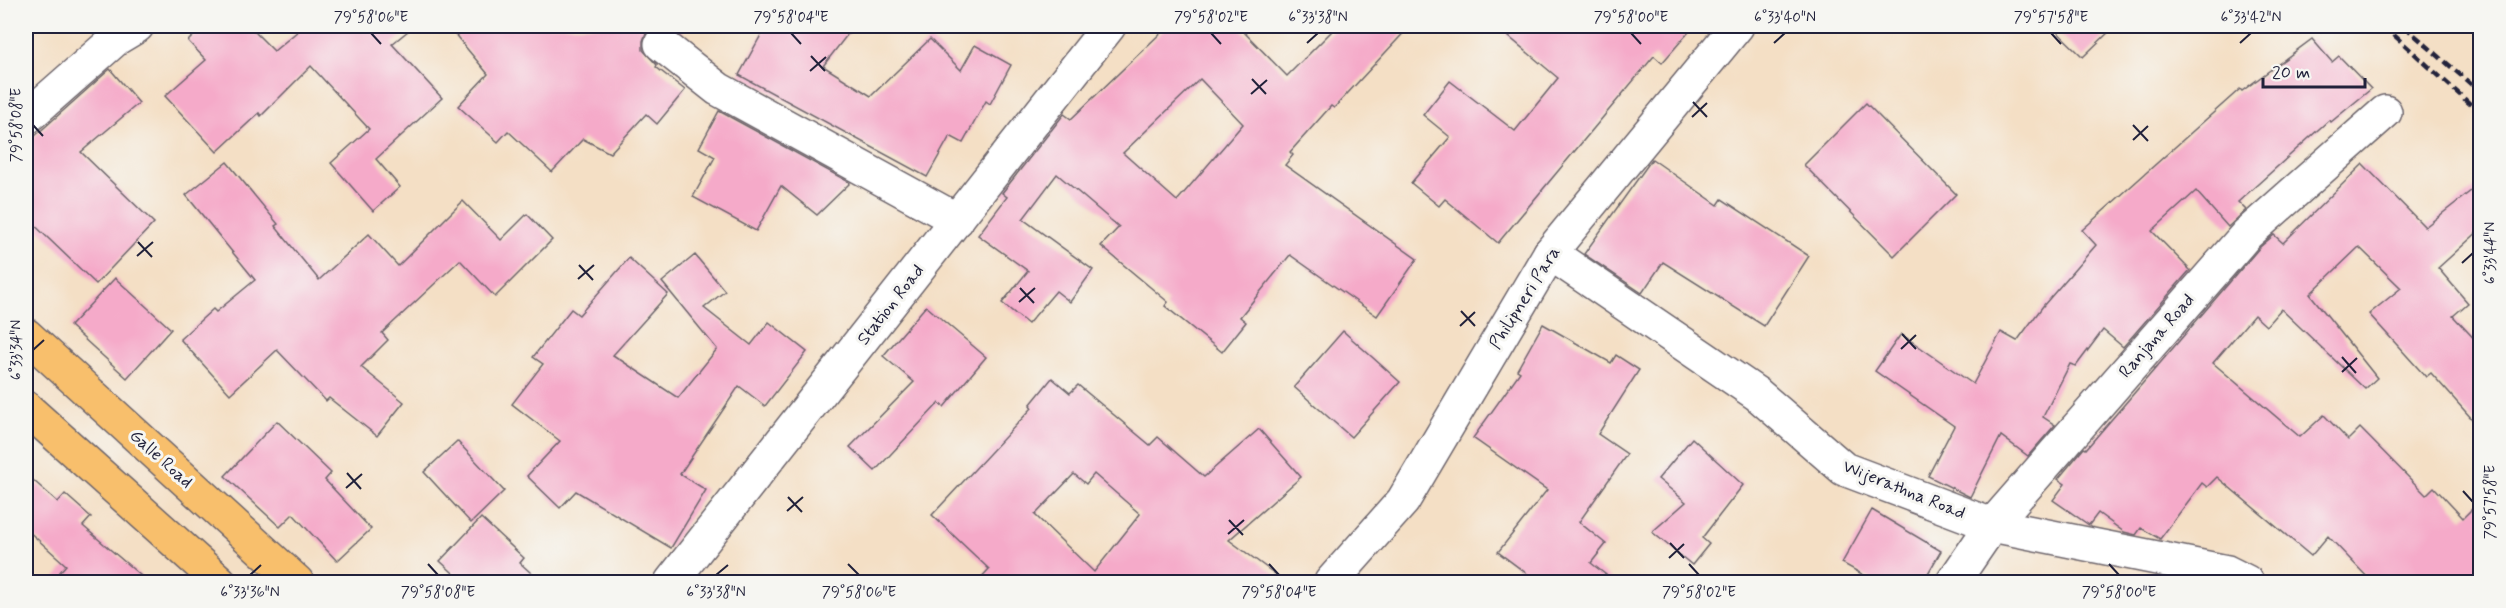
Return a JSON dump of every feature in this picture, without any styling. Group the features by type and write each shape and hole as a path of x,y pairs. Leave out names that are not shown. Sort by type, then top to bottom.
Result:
{"highway":[{"name":"Galle Road","path":"26,335 297,582"},
{"path":"26,408 220,582"}],"street":[{"path":"26,118 117,38 137,26"},
{"name":"Station Road","path":"671,582 1109,26"},
{"name":"Philipneri Para","path":"1331,582 1403,501 1550,253 1737,26"},
{"path":"661,44 718,89 957,220"},
{"name":"Ranjana Road","path":"1953,582 1992,525 2247,234 2385,112"},
{"name":"Wijerathna Road","path":"1550,253 1757,394 1844,469 1992,525 2228,572 2247,582"}],"building":[{"path":"204,26 249,26 274,51 304,26 414,26 392,44 442,98 376,159 400,187 373,211 331,163 369,129 311,66 261,116 259,113 217,152 165,96 206,60 188,41"},
{"path":"448,26 663,26 654,27 646,33 643,50 657,65 656,67 685,90 657,124 646,114 610,153 583,139 552,172 508,131 498,142 458,106 488,74"},
{"path":"664,26 686,26 679,35"},
{"path":"766,26 854,26 823,66 871,96 930,39 961,70 975,45 1011,65 990,104 986,101 963,143 950,136 927,177 739,75"},
{"path":"1168,26 1238,26 1287,76 1337,26 1410,26 1334,108 1331,106 1290,152 1293,155 1285,165 1417,259 1377,316 1290,255 1240,317 1246,322 1222,352 1165,306 1168,302 1101,246 1119,227 1057,174 1023,219 1093,270 1070,302 1056,291 1028,324 1002,303 1028,271 978,235 1007,197 1002,193 1064,114 1071,119","holes":["1200,79 1243,124 1177,201 1123,153"]},
{"path":"1496,26 1694,26 1662,63 1654,56 1498,243 1445,199 1439,206 1411,183 1450,137 1423,115 1450,81 1515,131 1558,78"},
{"path":"2051,26 2115,26 2083,57"},
{"path":"2312,39 2332,62 2339,56 2371,89 2331,122 2329,120 2238,202 2246,210 2228,227 2196,191 2152,231 2190,270 2123,347 2103,330 2076,366 2070,364 2043,417 2055,425 2028,456 2001,436 1970,497 1928,476 1954,426 1875,371 1901,334 1973,384 2001,332 2017,341 2043,306 2096,245 2082,230 2240,89 2242,91"},
{"path":"110,69 139,103 81,152 154,223 96,284 26,217 26,144"},
{"path":"1866,103 1956,194 1894,256 1804,165"},
{"path":"719,111 850,183 817,215 781,186 756,231 693,197 715,157 699,148"},
{"path":"1652,159 1718,205 1722,199 1809,256 1764,326 1663,262 1642,293 1584,254"},
{"path":"227,162 278,224 275,226 319,280 369,234 398,266 463,201 501,240 527,214 552,240 495,297 460,260 382,333 388,340 361,367 404,402 377,436 329,398 326,401 277,350 230,394 180,339 213,309 216,312 255,280 186,195"},
{"path":"2363,164 2425,227 2481,183 2481,229 2438,268 2468,303 2453,316 2481,346 2481,429 2431,373 2426,377 2369,314 2401,288 2359,247 2310,294 2377,378 2365,389 2281,309 2266,326 2254,315 2213,363 2300,437 2324,415 2348,440 2360,428 2426,495 2434,487 2463,518 2481,500 2481,582 2372,582 2328,536 2311,556 2217,477 2207,487 2202,483 2160,539 2141,528 2136,535 2124,532 2098,513 2089,525 2053,500 2065,484 2058,479 2260,247 2274,235 2283,243"},
{"path":"695,255 725,291 704,308 751,345 769,322 807,352 765,406 739,386 680,474 706,490 671,548 576,491 560,508 527,476 560,441 512,404 543,364 533,357 571,309 579,315 629,258 668,294 613,355 678,398 717,349 662,282"},
{"path":"115,278 171,329 127,378 70,326"},
{"path":"926,306 986,357 944,407 939,403 875,471 850,447 914,382 883,356"},
{"path":"1543,324 1611,363 1616,355 1639,370 1598,434 1627,454 1579,522 1606,544 1591,563 1615,582 1538,582 1498,552 1547,490 1473,438 1520,372 1517,370"},
{"path":"1343,331 1400,382 1351,437 1294,387"},
{"path":"1052,378 1070,393 1078,385 1150,445 1158,437 1204,477 1259,429 1301,477 1229,540 1286,582 977,582 989,569 932,515 1032,408 1030,405","holes":["1074,474 1086,484 1094,474 1140,514 1094,572 1035,515"]},
{"path":"277,421 331,473 325,480 371,529 337,561 293,514 280,527 225,476"},
{"path":"1692,438 1743,485 1702,538 1709,544 1692,565 1652,532 1686,502 1658,479"},
{"path":"457,441 504,491 471,523 424,472"},
{"path":"26,474 58,502 65,494 91,517 83,526 148,582 51,582 66,565 26,529"},
{"path":"1872,510 1941,551 1923,582 1876,582 1842,563"},
{"path":"481,518 524,558 520,563 541,582 463,582 440,561"}],"railway":[{"path":"2384,26 2480,113"},
{"path":"2404,26 2480,92"}]}
